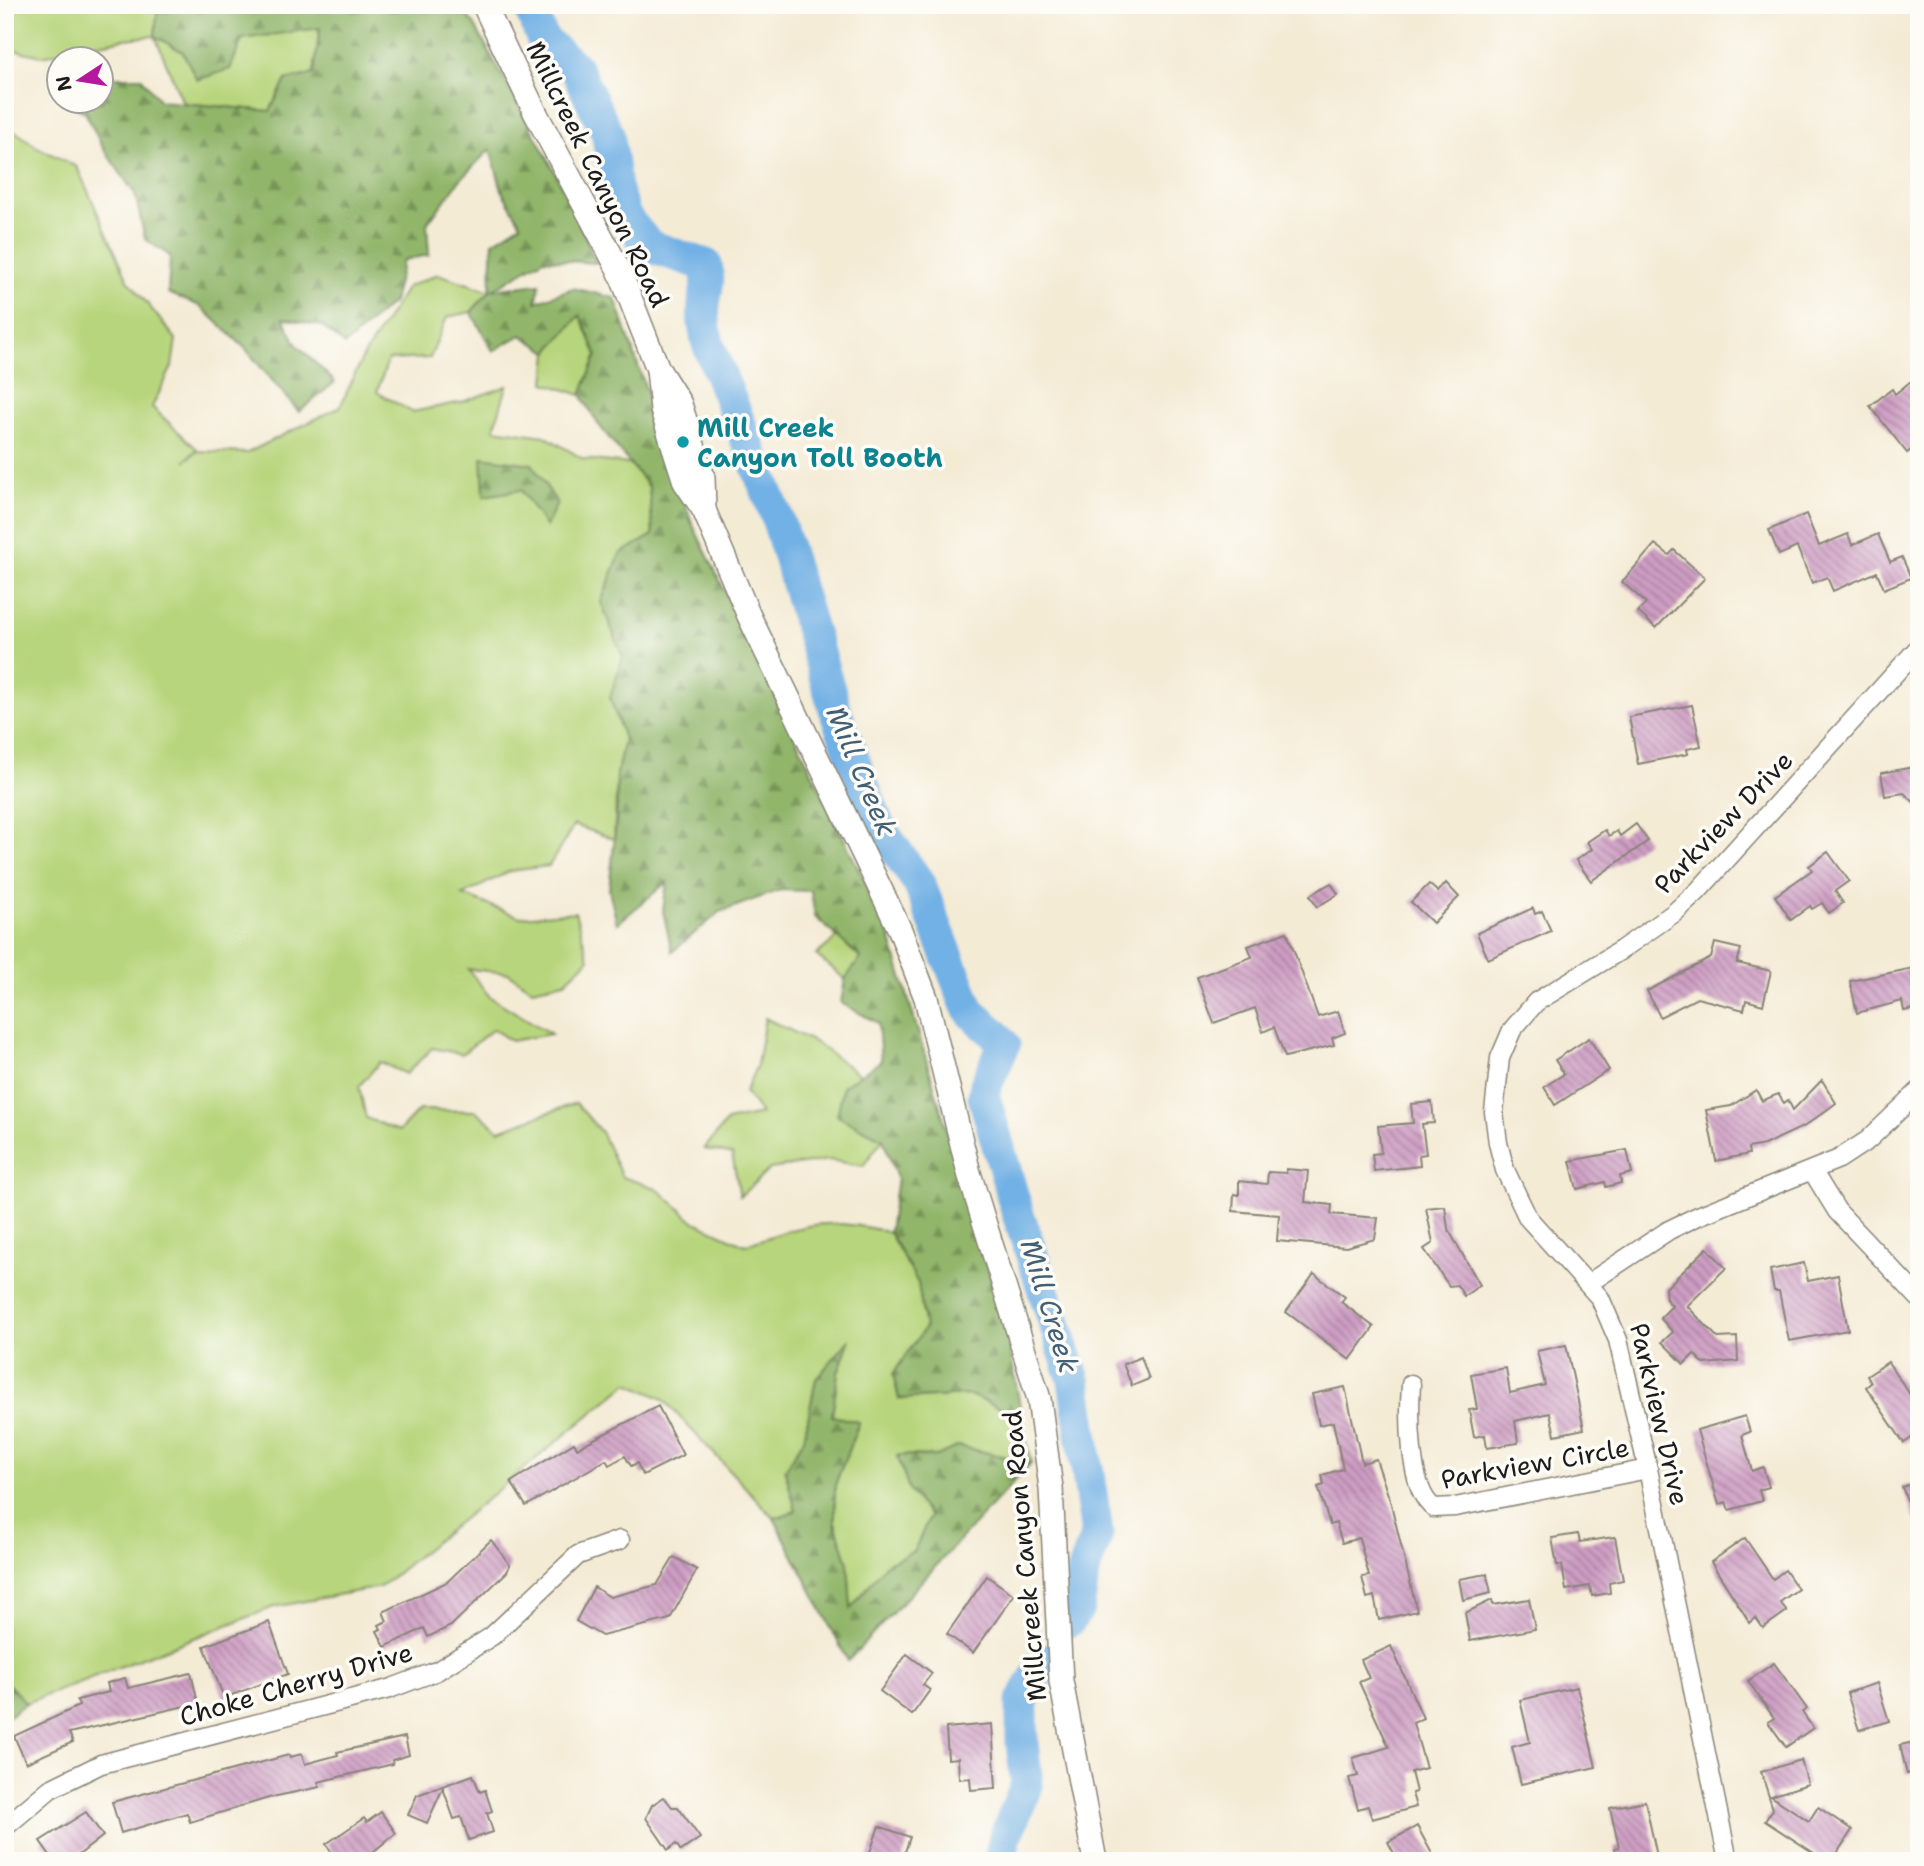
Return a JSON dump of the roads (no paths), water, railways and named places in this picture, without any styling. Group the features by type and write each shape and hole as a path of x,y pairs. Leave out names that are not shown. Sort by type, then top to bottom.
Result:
{"street":[{"name":"Millcreek Canyon Road","path":"484,5 535,112 619,270 658,369 680,404 703,477 704,510 767,653 900,930 926,998 969,1173 1019,1329 1043,1419 1051,1488 1061,1681 1095,1861"},
{"name":"Parkview Drive","path":"1728,1861 1648,1469 1615,1331 1609,1313 1589,1283 1528,1218 1505,1170 1494,1112 1494,1087 1500,1058 1512,1030 1535,1002 1621,950 1674,913 1698,891 1919,647"},
{"path":"1589,1283 1669,1230 1698,1216 1813,1172 1868,1140 1919,1091"},
{"path":"1813,1172 1837,1212 1919,1298"},
{"name":"Parkview Circle","path":"1411,1384 1410,1432 1422,1491 1434,1508 1455,1507 1648,1469"},
{"name":"Choke Cherry Drive","path":"5,1827 50,1789 101,1765 389,1689 437,1671 492,1636 578,1555 620,1540"}],"waterway":[{"name":"Mill Creek","path":"529,5 543,40 575,67 608,134 615,188 625,217 649,246 706,265 708,280 703,314 708,344 777,517 838,719 879,827 919,883 967,1006 1004,1045 986,1085 984,1097 1017,1211 1074,1380 1097,1534 1084,1570 1078,1608 1069,1621"},
{"name":"Mill Creek","path":"1000,1861 1005,1837 1027,1785 1022,1743 1022,1701 1045,1660"}],"place":[{"name":"Mill Creek Canyon Toll Booth","path":"683,442"}]}
